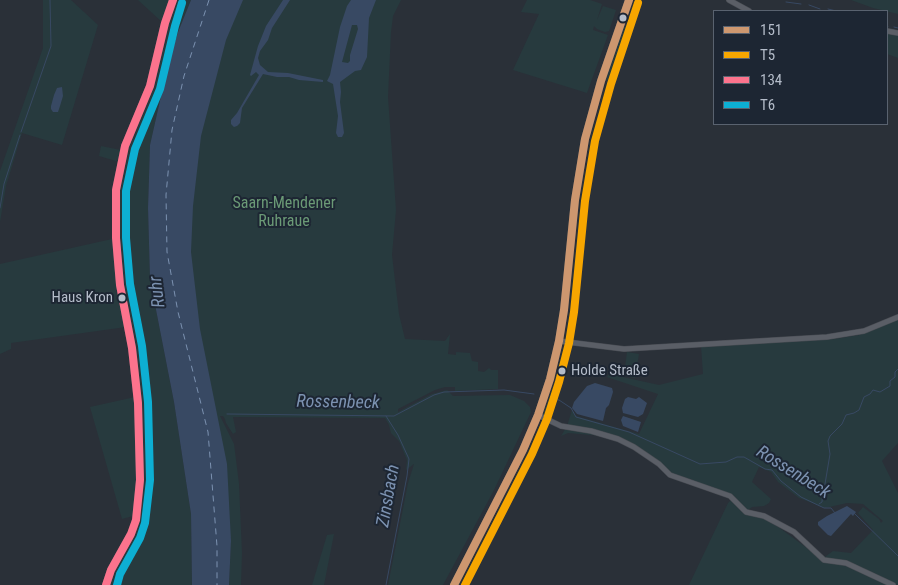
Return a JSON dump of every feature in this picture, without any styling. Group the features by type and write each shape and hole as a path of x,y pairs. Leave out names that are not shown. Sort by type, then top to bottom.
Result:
{"main road":[{"path":"106,585 111,570 131,534 136,520 140,480 135,367 120,285 116,238 116,190 125,146 150,86 165,23 174,0"},
{"path":"454,585 523,450 538,415 552,369 564,310 575,200 585,139 601,81 629,0"}],"street":[{"path":"729,0 748,10"},
{"path":"559,341 624,349 827,337 864,331 898,317"},
{"path":"538,415 561,426 591,431 618,439 634,447 670,474 730,496 746,512 764,516 794,532 824,560 846,563 893,585"}],"green space":[{"path":"43,0 71,0 98,25 62,145 22,133 6,186 0,222 0,171 43,48"},
{"path":"138,0 171,0 162,22"},
{"path":"176,0 191,0 178,32 168,65 150,145 148,208 150,279 174,402 191,514 192,585 108,585 133,535 142,467 122,285 118,235 118,190 122,164"},
{"name":"Saarn-Mendener Ruhraue","path":"217,0 401,0 393,16 388,97 396,210 392,255 399,314 405,339 445,341 450,334 448,354 456,355 456,352 470,353 472,361 478,362 478,371 484,372 489,368 491,370 498,370 498,389 455,391 455,387 445,387 435,390 398,409 398,412 432,394 447,390 453,396 510,395 524,401 530,407 531,412 494,490 443,585 388,585 408,483 414,464 406,470 407,460 399,441 391,433 385,418 233,417 236,432 233,434 223,416 220,416 234,444 239,484 242,553 241,585 229,585 231,541 175,303"},
{"path":"527,0 590,0 602,4 597,20 603,6 616,10 609,31 605,32 594,26 593,30 608,35 587,93 513,70 539,14 521,12"},
{"path":"851,0 898,0 898,14 888,10 873,8"},
{"path":"623,26 629,28 609,81 606,80 605,76"},
{"path":"888,33 898,34 898,58 888,54"},
{"path":"101,146 121,150 118,160 99,156"},
{"name":"Haus Kron","path":"112,239 117,295 126,327 11,343 11,349 0,354 0,264"},
{"path":"898,318 898,443 882,461 898,493 898,585 689,585 728,503 733,500 671,474 638,448 604,436 568,433 561,436 567,426 572,410 576,416 639,434 658,394 607,377 609,374 659,385 703,374 701,346 834,339 859,335","holes":["759,467 771,472 778,482 799,498 825,508 847,503 863,504 883,521 881,523 879,519 863,507 858,513 873,530 851,553 833,551 822,559 770,521 763,517 743,512 733,500 740,503 747,511 752,507 764,506 769,503 771,499 752,482"]},
{"path":"627,352 639,354 635,378 624,376"},
{"path":"562,357 559,389 554,389 544,416 543,414 559,372"},
{"path":"135,397 138,469 133,516 122,519 90,407"},
{"path":"334,534 324,585 312,585 327,535"}],"water":[{"name":"Ruhr","path":"191,0 243,0 226,40 201,136 193,206 191,252 200,329 227,464 231,541 229,585 192,585 191,514 174,402 150,279 148,208 150,145 168,65 178,32"},
{"path":"283,0 290,0 260,51 258,58 260,65 268,72 288,73 323,80 323,82 263,74 242,108 240,123 234,127 231,124 231,120 259,75 256,72 250,75 258,46 266,26"},
{"path":"351,0 376,0 369,18 367,57 361,70 355,71 340,82 340,102 344,133 342,137 338,137 336,133 338,116 333,84 327,81 347,6","holes":["352,25 357,25 358,29 350,61 348,63 342,62"]},
{"path":"62,87 63,96 58,112 53,112 51,106 54,95 57,88"},
{"path":"595,383 612,388 613,392 603,421 577,414 572,408 574,402 587,386"},
{"path":"628,397 636,399 639,397 647,403 643,414 638,417 623,413 622,408 625,399"},
{"path":"623,416 641,422 638,432 623,426 621,420"},
{"path":"847,506 856,512 853,516 851,514 831,536 818,525 818,522 827,516"}],"waterway":[{"path":"21,132 51,46 50,0"},
{"path":"786,2 801,4"},
{"path":"809,5 820,9"},
{"path":"828,9 832,10"},
{"path":"894,27 898,28"},
{"path":"0,208 4,184 20,135"},
{"path":"819,504 822,502 830,454 828,441 830,436 842,424 846,415 859,410 864,397 873,390 880,392 890,386 890,381 895,377 895,372 898,369"},
{"name":"Rossenbeck","path":"227,414 394,416 434,395 444,392 504,390 534,394"},
{"name":"Rossenbeck","path":"551,399 559,400 571,408 576,417 629,432 700,464 726,462 737,457 744,457 765,469 772,470 781,481 801,497 824,508 831,508 835,513"},
{"name":"Zinsbach","path":"386,416 398,435 409,459 386,585"},
{"name":"Rossenbeck","path":"854,513 898,556"}],"ferry route":[{"path":"209,0 184,76 172,130 166,195 167,252 178,312 208,432 217,546 217,585"}],"transit line":[{"name":"134","path":"106,585 111,570 131,534 136,520 140,480 138,403 132,348 120,285 116,238 116,190 125,146 150,86 165,23 173,0"},
{"name":"151","path":"454,585 523,450 538,415 550,379 564,310 575,200 585,139 601,81 629,0"},
{"name":"T6","path":"117,585 120,574 140,538 145,523 150,480 148,402 142,346 130,284 126,238 126,191 135,149 160,89 182,3"},
{"name":"T5","path":"465,585 532,454 547,419 559,382 569,343 574,312 585,201 595,141 611,84 638,3"}],"place":[{"name":"Haus Kron","path":"122,298"},
{"name":"Holde Straße","path":"562,371"}]}
